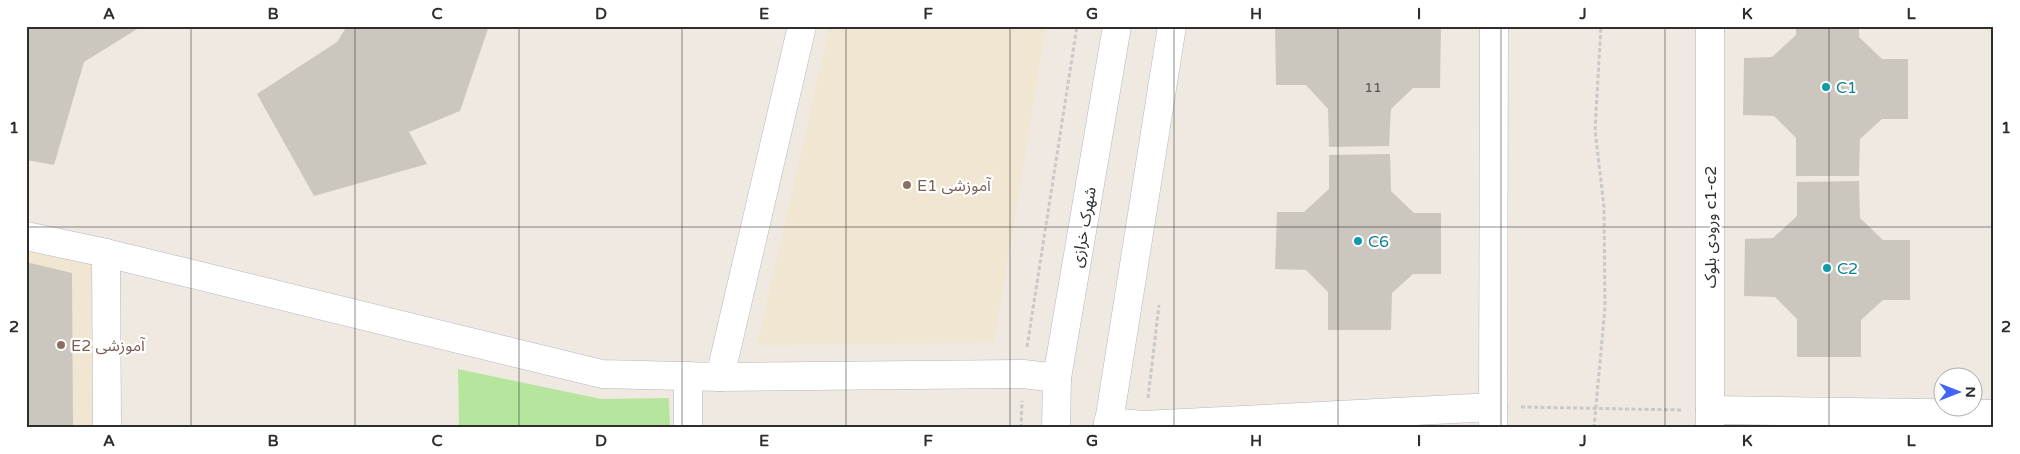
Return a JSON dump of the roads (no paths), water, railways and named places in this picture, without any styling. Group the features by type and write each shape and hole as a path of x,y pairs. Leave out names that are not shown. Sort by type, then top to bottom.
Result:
{"street":[{"path":"720,377 802,26"},
{"name":"شهرک خرازی","path":"1056,428 1057,378 1117,26"},
{"path":"1172,26 1108,425 1493,417 1494,26"},
{"name":"ورودی بلوک c1-c2","path":"1710,26 1710,419"},
{"path":"26,236 106,252 602,374 720,377 1023,374 1057,378"},
{"path":"106,252 107,428"},
{"path":"688,376 688,428"},
{"path":"1710,419 1994,414"}],"place":[{"name":"C1","path":"1826,87"},
{"name":"E1 آموزشی","path":"907,185"},
{"name":"C6","path":"1358,241"},
{"name":"C2","path":"1827,268"},
{"name":"E2 آموزشی","path":"61,345"}]}
